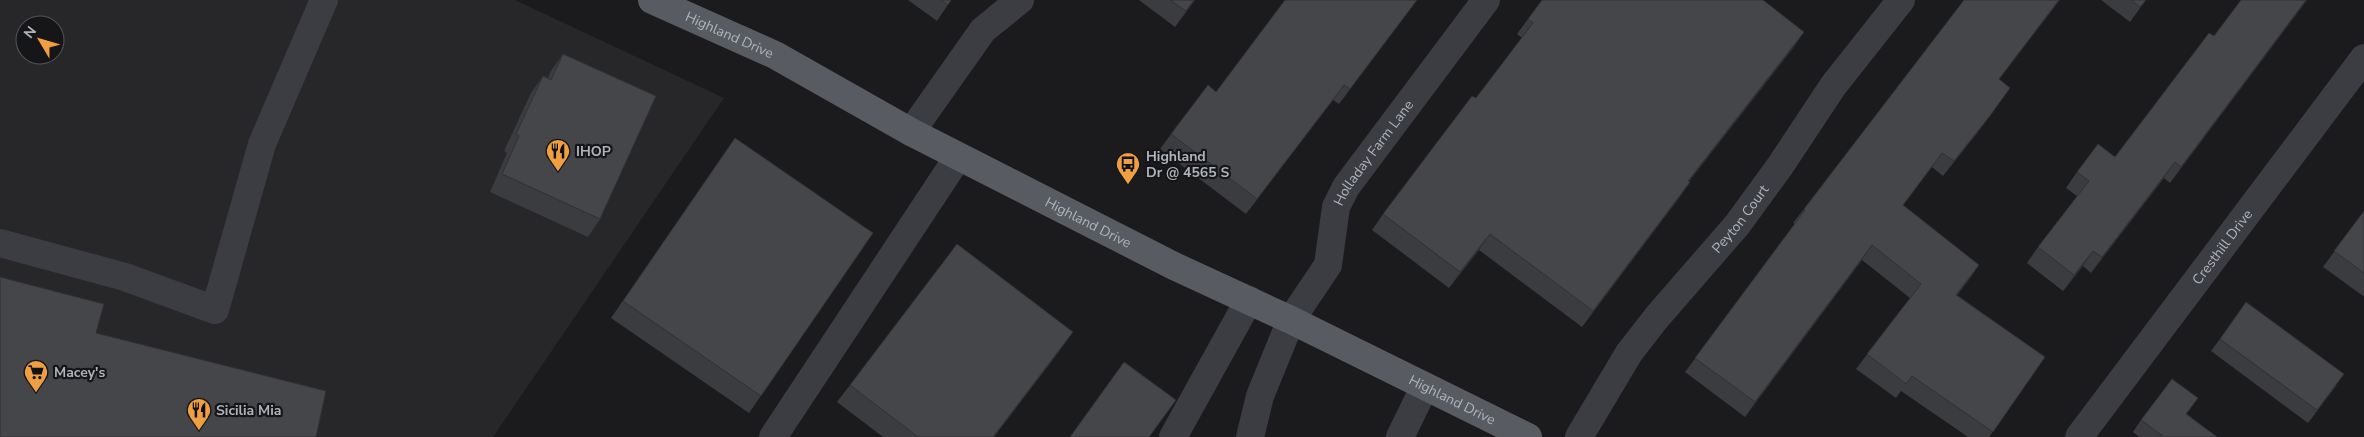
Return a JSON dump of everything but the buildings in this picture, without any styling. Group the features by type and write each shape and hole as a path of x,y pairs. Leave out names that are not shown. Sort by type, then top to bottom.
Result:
{"main road":[{"name":"Highland Drive","path":"652,0 775,55 958,157 1174,266 1291,320 1528,437"}],"street":[{"path":"0,243 125,277 215,310 262,144 324,0"},
{"path":"911,132 983,30 1020,0"},
{"name":"Holladay Farm Lane","path":"1250,437 1260,396 1291,320 1328,265 1336,207 1346,187 1486,0"},
{"name":"Peyton Court","path":"1580,437 1629,353 1657,317 1737,225 1780,166 1833,86 1901,0"},
{"name":"Cresthill Drive","path":"2079,437 2364,58"},
{"path":"773,437 958,157"},
{"path":"1173,437 1249,300"},
{"path":"1400,437 1425,386"}],"shaded area":[{"path":"0,0 515,0 724,98 493,437 0,437"}],"place":[{"name":"IHOP","path":"558,172"},
{"name":"Highland Dr @ 4565 S","path":"1128,185"},
{"name":"Macey's","path":"36,393"},
{"name":"Sicilia Mia","path":"199,431"}]}
